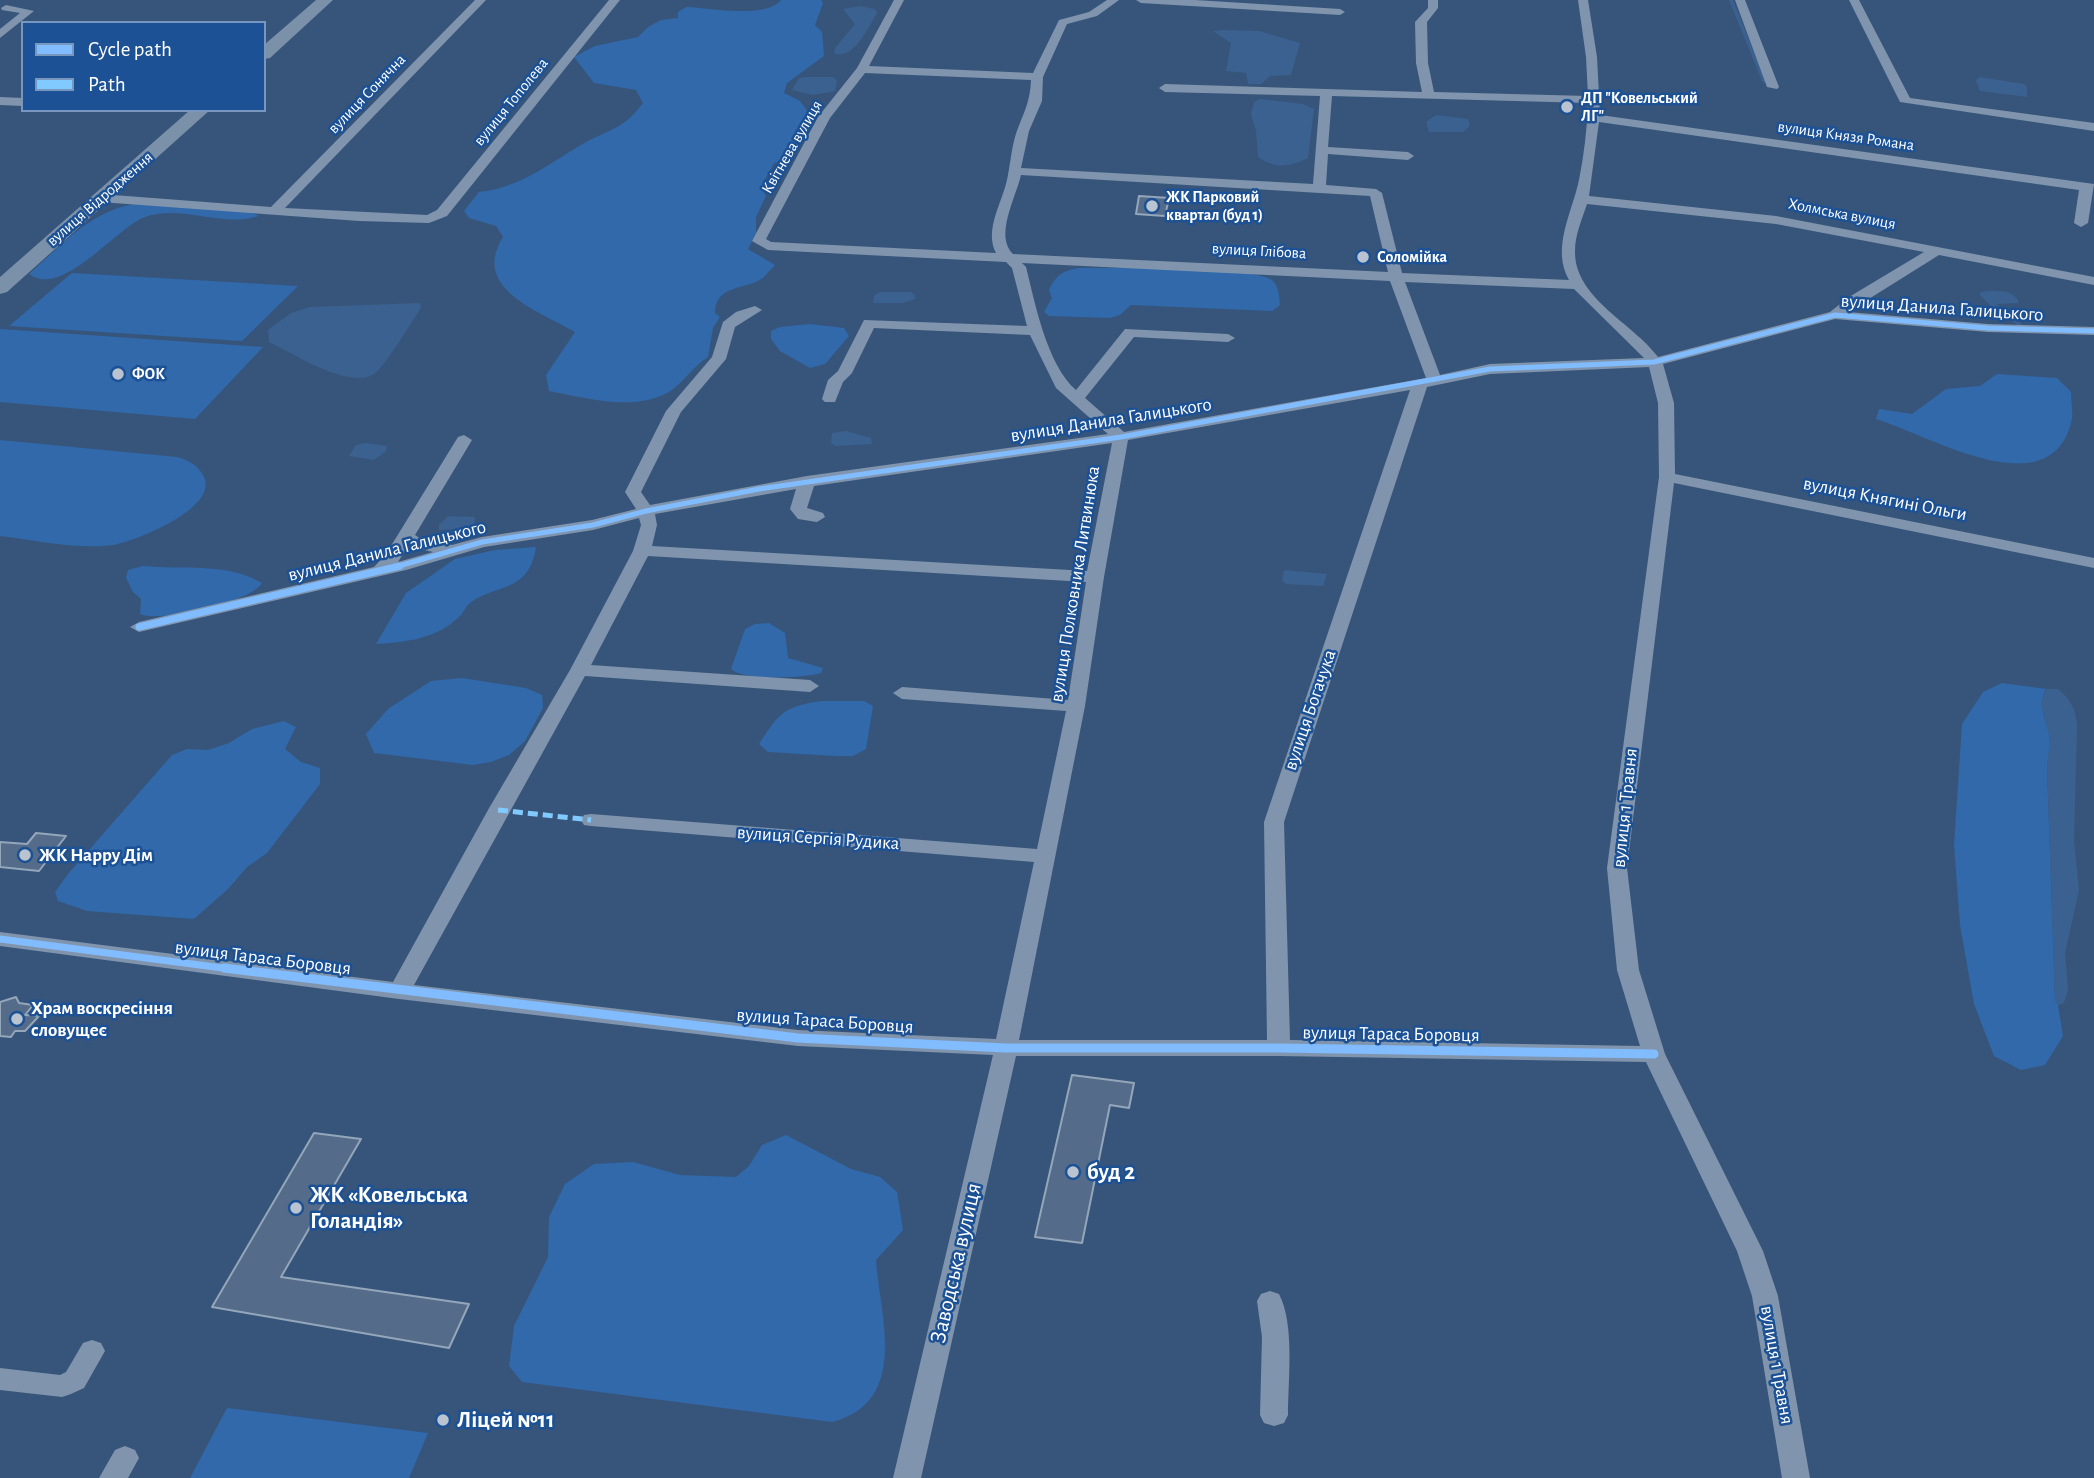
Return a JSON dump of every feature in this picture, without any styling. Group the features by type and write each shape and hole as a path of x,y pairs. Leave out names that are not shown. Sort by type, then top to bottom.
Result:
{"street":[{"path":"266,52 325,0"},
{"name":"вулиця Сонячна","path":"275,210 481,0"},
{"name":"вулиця Тополева","path":"275,210 429,219 442,213 615,0"},
{"name":"Квітнева вулиця","path":"760,241 760,235 824,117 862,69 899,0"},
{"path":"1114,0 1093,14 1063,22 1037,77 1036,101 1023,131 998,232 1001,250 1019,267 1035,331 1061,384 1121,437"},
{"path":"1142,0 1339,12"},
{"path":"1429,95 1422,63 1421,22 1433,8 1433,0"},
{"path":"1583,0 1592,64 1594,118 1581,199 1569,237 1568,256 1578,285 1642,345 1654,362"},
{"path":"1741,0 1773,87"},
{"path":"1854,0 1864,23 1909,100 2094,127"},
{"path":"0,35 29,11 6,8"},
{"path":"862,69 1037,77"},
{"path":"1165,88 1594,100"},
{"path":"1319,188 1326,92"},
{"path":"0,101 21,102"},
{"name":"вулиця Відродження","path":"0,288 199,112"},
{"name":"вулиця Князя Романа","path":"1594,118 2090,187"},
{"path":"1320,150 1408,156"},
{"path":"1015,171 1376,193 1396,277 1428,356 1427,382"},
{"path":"2081,223 2090,187"},
{"path":"100,198 275,210"},
{"name":"Холмська вулиця","path":"1581,199 1776,220 2094,281"},
{"name":"вулиця Глібова","path":"760,241 768,246 1578,285"},
{"path":"1835,315 1854,300 1938,250"},
{"path":"399,991 498,810 579,670 642,551 649,525 646,511 633,492 668,423 690,390 719,359 728,325 741,315 755,310"},
{"name":"вулиця Данила Галицького","path":"139,627 381,570 482,542 593,525 646,511 807,481 1121,437 1490,369 1654,362 1835,315 1988,328 2094,331"},
{"path":"830,399 836,380 844,373 869,323 1035,331"},
{"path":"1075,398 1085,391 1130,332 1228,338"},
{"name":"вулиця 1 Травня","path":"1654,362 1661,378 1666,416 1668,477 1617,868 1628,970 1654,1054 1750,1251 1765,1297 1796,1478"},
{"name":"вулиця Богачука","path":"1279,1048 1273,822 1427,382"},
{"name":"вулиця Полковника Литвинюка","path":"1006,1048 1076,706 1095,577 1121,437"},
{"path":"381,570 393,557 464,440"},
{"name":"вулиця Княгині Ольги","path":"1668,477 2094,563"},
{"path":"807,481 799,509 804,514 817,517"},
{"path":"405,536 415,543 451,550"},
{"path":"642,551 1095,577"},
{"path":"579,670 810,686"},
{"path":"902,693 1076,706"},
{"name":"вулиця Сергія Рудика","path":"591,820 1046,856"},
{"name":"вулиця Тараса Боровця","path":"0,939 399,991 798,1038 1006,1048 1279,1048 1654,1054"},
{"name":"Заводська вулиця","path":"907,1478 1006,1048"},
{"path":"1270,1301 1275,1337 1274,1415"},
{"path":"0,1379 62,1386 75,1380 92,1352"}],"shaded area":[{"path":"781,0 821,0 823,3 815,25 822,32 824,56 787,83 784,93 800,101 813,119 799,146 789,156 774,163 761,187 766,196 756,217 756,233 748,249 775,265 763,278 726,292 720,297 715,313 720,317 713,328 708,357 672,390 658,397 628,402 595,400 549,391 546,375 575,332 529,307 502,285 496,271 495,255 503,237 496,226 469,218 464,211 479,192 520,181 621,124 643,103 636,90 594,83 574,57 595,46 638,37 661,20 678,18 678,12 686,7 751,11 774,6"},
{"path":"859,6 875,9 877,13 854,48 841,54 834,53 835,48 855,24 843,9"},
{"path":"1213,31 1259,31 1300,43 1291,75 1270,76 1261,84 1248,84 1246,73 1226,71 1231,43"},
{"path":"833,77 837,80 835,91 813,95 792,90 799,78"},
{"path":"1979,77 2024,84 2027,87 2027,97 1980,91 1976,80"},
{"path":"1260,99 1303,104 1314,109 1308,158 1277,165 1258,157 1256,131 1251,114 1254,102"},
{"path":"1436,115 1468,119 1470,125 1463,132 1429,132 1426,122"},
{"path":"134,204 251,212 259,216 231,219 173,213 145,217 133,223 73,270 57,277 42,279 29,274 90,222 103,214"},
{"path":"1078,268 1211,270 1260,275 1274,282 1280,305 1272,311 1131,305 1120,315 1110,318 1049,316 1044,312 1052,298 1049,290 1054,281 1060,274"},
{"name":"ФОК","path":"72,273 298,286 242,341 9,326"},
{"path":"880,292 911,292 915,299 903,303 873,303 874,296"},
{"path":"1981,292 2006,292 2014,296 2019,303 1996,304 2024,326 2019,326 1993,308 1980,295"},
{"path":"420,303 421,308 379,370 363,378 336,374 269,342 268,330 291,313 310,307"},
{"path":"810,324 844,328 849,336 825,364 810,368 780,351 771,339 771,331 780,327"},
{"name":"ФОК","path":"0,329 263,347 195,419 0,402"},
{"path":"1997,374 2057,378 2071,392 2072,419 2060,446 2040,460 2015,463 1986,459 1955,450 1876,419 1879,409 1912,414 1946,389 1980,386"},
{"path":"846,431 871,438 872,444 835,446 831,443 832,433"},
{"path":"0,440 177,457 198,468 206,487 200,499 174,520 157,530 113,545 71,545 0,536"},
{"path":"365,443 387,446 386,451 374,460 349,456 356,445"},
{"path":"448,516 475,517 474,528 439,530 439,525"},
{"path":"536,547 527,572 519,580 470,603 452,623 421,638 376,644 406,593 455,559 495,550"},
{"path":"143,566 219,569 248,576 262,583 254,590 224,604 166,616 151,616 140,614 141,599 133,592 126,578 128,570"},
{"path":"1284,570 1327,574 1323,586 1286,584 1282,581"},
{"path":"769,623 785,633 788,658 823,668 821,673 761,677 731,669 745,629 755,624"},
{"path":"462,678 526,688 542,695 543,708 525,741 509,755 473,765 374,753 366,734 388,709 431,681"},
{"path":"2002,683 2046,689 2042,709 2050,742 2047,766 2055,999 2063,1036 2045,1065 2021,1070 1994,1056 1974,1004 1960,925 1954,845 1962,724 1983,692"},
{"path":"2046,689 2058,689 2066,697 2074,710 2077,726 2074,840 2079,890 2065,953 2068,990 2064,1003 2058,1005 2055,999 2047,766 2050,739 2041,703"},
{"path":"822,701 864,701 873,706 866,749 853,756 835,756 768,752 759,744 784,713 799,705"},
{"path":"284,721 296,727 285,749 301,762 320,768 320,784 267,853 247,867 228,889 194,919 87,911 58,901 55,892 68,874 172,755 187,749 208,750 229,743 252,729"},
{"path":"786,1135 851,1169 880,1177 897,1192 903,1230 876,1260 884,1331 885,1355 881,1377 872,1396 856,1412 832,1422 522,1382 509,1366 514,1326 548,1257 549,1217 565,1184 594,1164 633,1162 680,1175 736,1177 749,1166 762,1145"},
{"path":"227,1408 428,1433 409,1478 190,1478"}],"building":[{"path":"1139,196 1169,198 1165,216 1136,214"},
{"name":"ЖК Happy Дім","path":"36,833 66,836 39,871 0,867 0,842 27,844"},
{"name":"Храм воскресіння словущеє","path":"16,997 19,1003 33,1005 25,1015 39,1016 25,1031 15,1031 11,1037 0,1036 0,1002"},
{"name":"буд 2","path":"1072,1075 1134,1083 1129,1108 1110,1105 1082,1243 1035,1237"},
{"name":"ЖК «Ковельська Голандія»","path":"314,1133 361,1139 281,1277 469,1304 449,1348 212,1307"}],"waterway":[{"path":"1731,0 1764,81"}],"marked path":[{"path":"498,810 591,820"}],"cycle path":[{"path":"139,627 406,565 482,542 593,525 646,511 759,489 1121,437 1490,369 1654,362 1835,315 1988,328 2094,331"},
{"path":"0,939 377,988 798,1038 1006,1048 1279,1048 1654,1054"}],"place":[{"name":"ДП \"Ковельський ЛГ\"","path":"1567,107"},
{"name":"ЖК Парковий квартал (буд 1)","path":"1152,206"},
{"name":"Соломійка","path":"1363,257"},
{"name":"ФОК","path":"118,374"},
{"name":"ЖК Happy Дім","path":"25,855"},
{"name":"Храм воскресіння словущеє","path":"17,1019"},
{"name":"буд 2","path":"1073,1172"},
{"name":"ЖК «Ковельська Голандія»","path":"296,1208"},
{"name":"Ліцей №11","path":"443,1420"}]}
